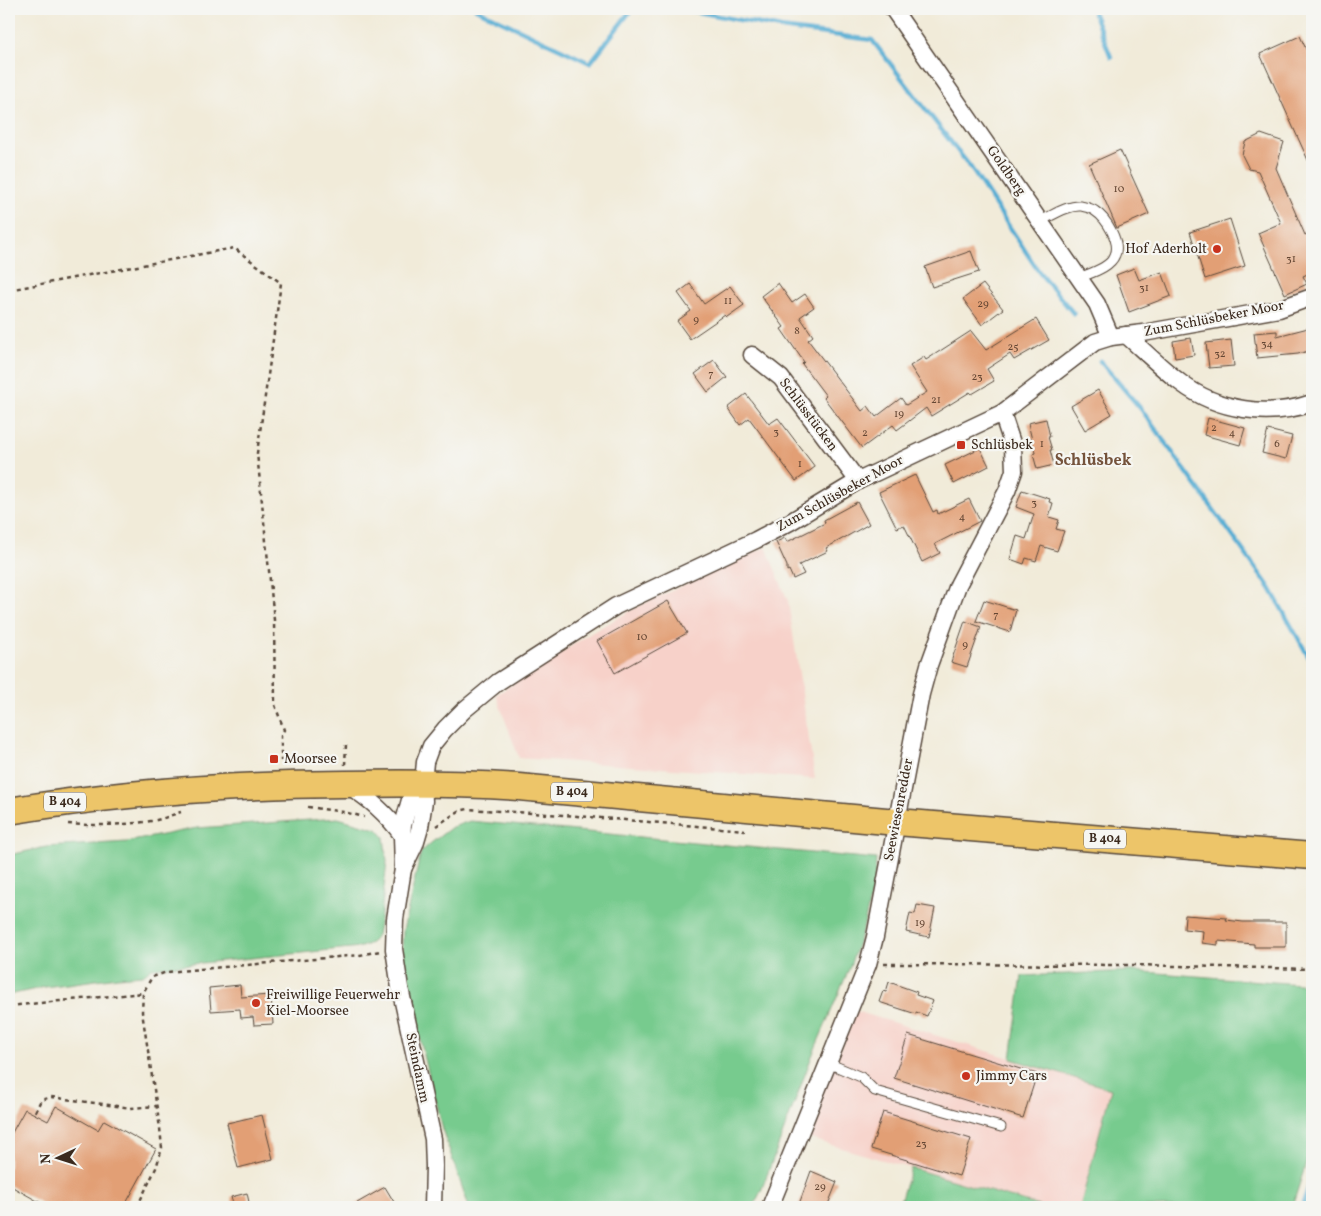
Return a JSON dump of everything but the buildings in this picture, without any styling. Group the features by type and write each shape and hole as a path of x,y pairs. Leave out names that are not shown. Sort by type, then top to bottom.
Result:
{"main road":[{"name":"B 404","path":"9,811 87,799 183,789 345,784 473,784 897,822 1312,856"}],"street":[{"name":"Goldberg","path":"893,9 1119,336"},
{"name":"Zum Schlüsbeker Moor","path":"423,783 427,756 436,740 464,710 498,682 616,606 790,522 858,481 1002,413 1095,342 1119,336 1279,308 1312,297"},
{"path":"1119,336 1181,383 1223,404 1260,411 1282,410 1312,403"},
{"name":"Schlüsstücken","path":"752,355 781,378 858,481"},
{"name":"Seewiesenredder","path":"770,1207 868,964 875,937 921,694 929,665 958,585 1007,491 1014,471 1013,446 1002,413"},
{"name":"Steindamm","path":"403,870 415,844 420,827 424,801 423,783"},
{"name":"Steindamm","path":"423,783 410,800 406,812 402,835 403,870 395,919 394,948 400,988 433,1139 433,1207"},
{"path":"345,784 363,794 375,804 402,835"}],"lane":[{"path":"1040,221 1068,208 1080,206 1094,209 1102,216 1112,232 1116,243 1116,255 1108,264 1079,278"},
{"path":"828,1062 861,1077 875,1091 1001,1127"}],"path":[{"path":"9,290 234,248 281,283 258,452 274,620 275,705 284,730 281,736 281,761"},
{"path":"305,806 344,812"},
{"path":"420,827 436,826 459,811 468,809 745,830"},
{"path":"61,824 101,825 152,821 184,811"},
{"path":"137,1207 156,1168 162,1148 142,1012 143,993 152,977 167,972 360,956 394,948"},
{"path":"868,964 1132,965 1312,969"},
{"path":"9,1006 143,993"},
{"path":"35,1112 41,1100 51,1097 131,1108 157,1106"}],"shaded area":[{"path":"766,547 788,601 815,779 519,758 496,695 591,633 639,606"},
{"path":"856,1011 1112,1089 1080,1207 1043,1207 804,1137"}],"green space":[{"path":"338,818 377,829 384,837 387,862 381,914 377,935 371,943 361,947 152,968 143,975 45,987 9,995 9,855 46,847 127,842 197,828"},
{"path":"470,821 876,859 875,876 864,925 849,969 812,1056 761,1191 753,1207 469,1207 442,1129 405,977 402,953 403,930 421,852 452,827"},
{"path":"1132,971 1312,985 1312,1145 1292,1207 1080,1207 1111,1089 1011,1059 1022,976"},
{"path":"911,1168 1043,1207 898,1207"},
{"path":"1312,1177 1312,1207 1302,1207"}],"waterway":[{"name":"Schlüsbek","path":"476,9 590,63 632,9"},
{"path":"683,9 781,28 872,40 971,168 1039,272 1074,314"},
{"path":"1092,9 1111,57"},
{"path":"1100,361 1141,409 1270,588 1312,663"},
{"path":"1302,1207 1312,1177"}],"place":[{"name":"Hof Aderholt","path":"1217,249"},
{"name":"Schlüsbek","path":"961,445"},
{"name":"Moorsee","path":"274,759"},
{"name":"Freiwillige Feuerwehr Kiel-Moorsee","path":"256,1003"},
{"name":"Jimmy Cars","path":"966,1076"}],"district":[{"name":"Schlüsbek","path":"1093,461"}]}
